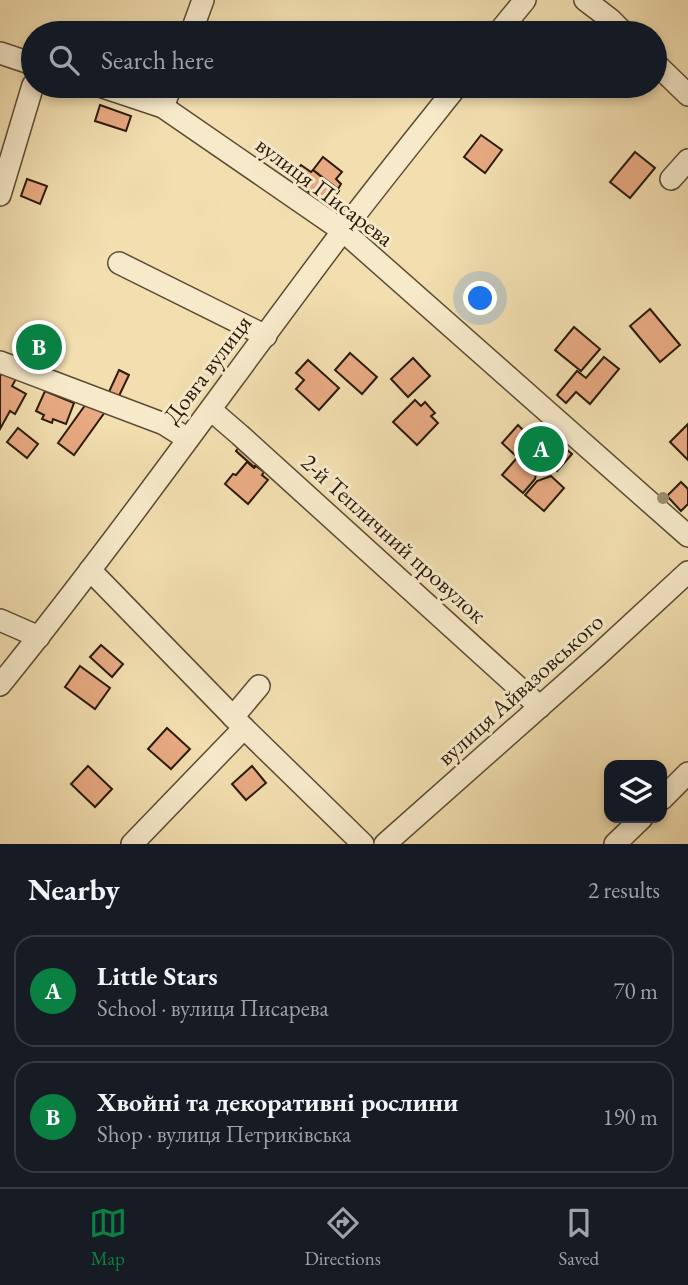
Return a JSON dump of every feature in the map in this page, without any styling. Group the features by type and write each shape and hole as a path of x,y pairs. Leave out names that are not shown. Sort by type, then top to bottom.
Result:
{"street":[{"path":"195,21 203,0"},
{"path":"508,21 525,0"},
{"path":"585,0 612,21"},
{"path":"0,53 21,60"},
{"path":"667,75 688,95"},
{"path":"0,195 29,98"},
{"name":"вулиця Писарева","path":"136,98 163,107 343,231 688,536"},
{"path":"163,107 166,98"},
{"name":"Довга вулиця","path":"0,685 211,410 343,231 448,98"},
{"path":"671,179 688,160"},
{"path":"119,264 265,336"},
{"path":"0,362 164,424 188,439"},
{"name":"2-й Тепличний провулок","path":"211,410 540,707"},
{"path":"90,570 238,722 363,844"},
{"name":"вулиця Айвазовського","path":"386,844 688,572"},
{"path":"0,620 39,637"},
{"path":"132,844 238,722 259,686"},
{"path":"667,794 688,773"},
{"path":"615,844 637,823"}],"building":[{"path":"100,105 131,116 126,131 95,121"},
{"path":"481,135 502,150 485,173 464,157"},
{"path":"635,152 655,168 630,198 610,182"},
{"path":"323,157 342,172 336,179 341,184 338,189 313,170"},
{"path":"301,165 311,172 313,170 339,191 327,206 291,178"},
{"path":"27,179 47,186 40,204 21,196"},
{"path":"650,309 680,345 660,362 630,326"},
{"path":"574,327 600,349 581,371 555,350"},
{"path":"350,353 377,377 362,394 335,370"},
{"path":"604,357 619,369 590,404 576,392 566,403 557,395 577,371 586,378"},
{"path":"413,358 430,376 408,397 391,379"},
{"path":"308,360 339,388 319,410 296,389 304,380 296,373"},
{"path":"119,370 129,375 118,398 108,394"},
{"path":"3,371 17,377 12,386 26,394 15,414 10,411 0,429 0,376"},
{"path":"45,391 74,403 66,424 53,419 52,423 42,419 44,415 36,411"},
{"path":"415,400 421,406 425,402 435,413 431,416 438,423 417,445 393,422"},
{"path":"86,404 105,412 74,455 58,443"},
{"path":"688,424 688,460 670,442"},
{"path":"518,425 531,438 515,455 502,443"},
{"path":"18,428 38,444 27,458 7,442"},
{"path":"555,439 572,454 557,471 540,456"},
{"path":"242,443 261,459 254,467 236,451"},
{"path":"523,451 538,465 535,479 523,493 502,475"},
{"path":"247,462 264,472 262,475 268,480 248,504 225,484"},
{"path":"551,476 564,488 544,511 525,495 537,481"},
{"path":"681,482 688,489 688,504 681,511 667,496"},
{"path":"101,645 123,664 112,677 90,657"},
{"path":"80,666 110,688 95,709 65,687"},
{"path":"167,728 190,749 171,769 148,749"},
{"path":"88,766 112,789 95,807 71,784"},
{"path":"252,766 266,783 246,800 232,784"}],"place":[{"name":"Хвойні та декоративні рослини","path":"39,347"},
{"name":"Little Stars","path":"541,449"}]}
